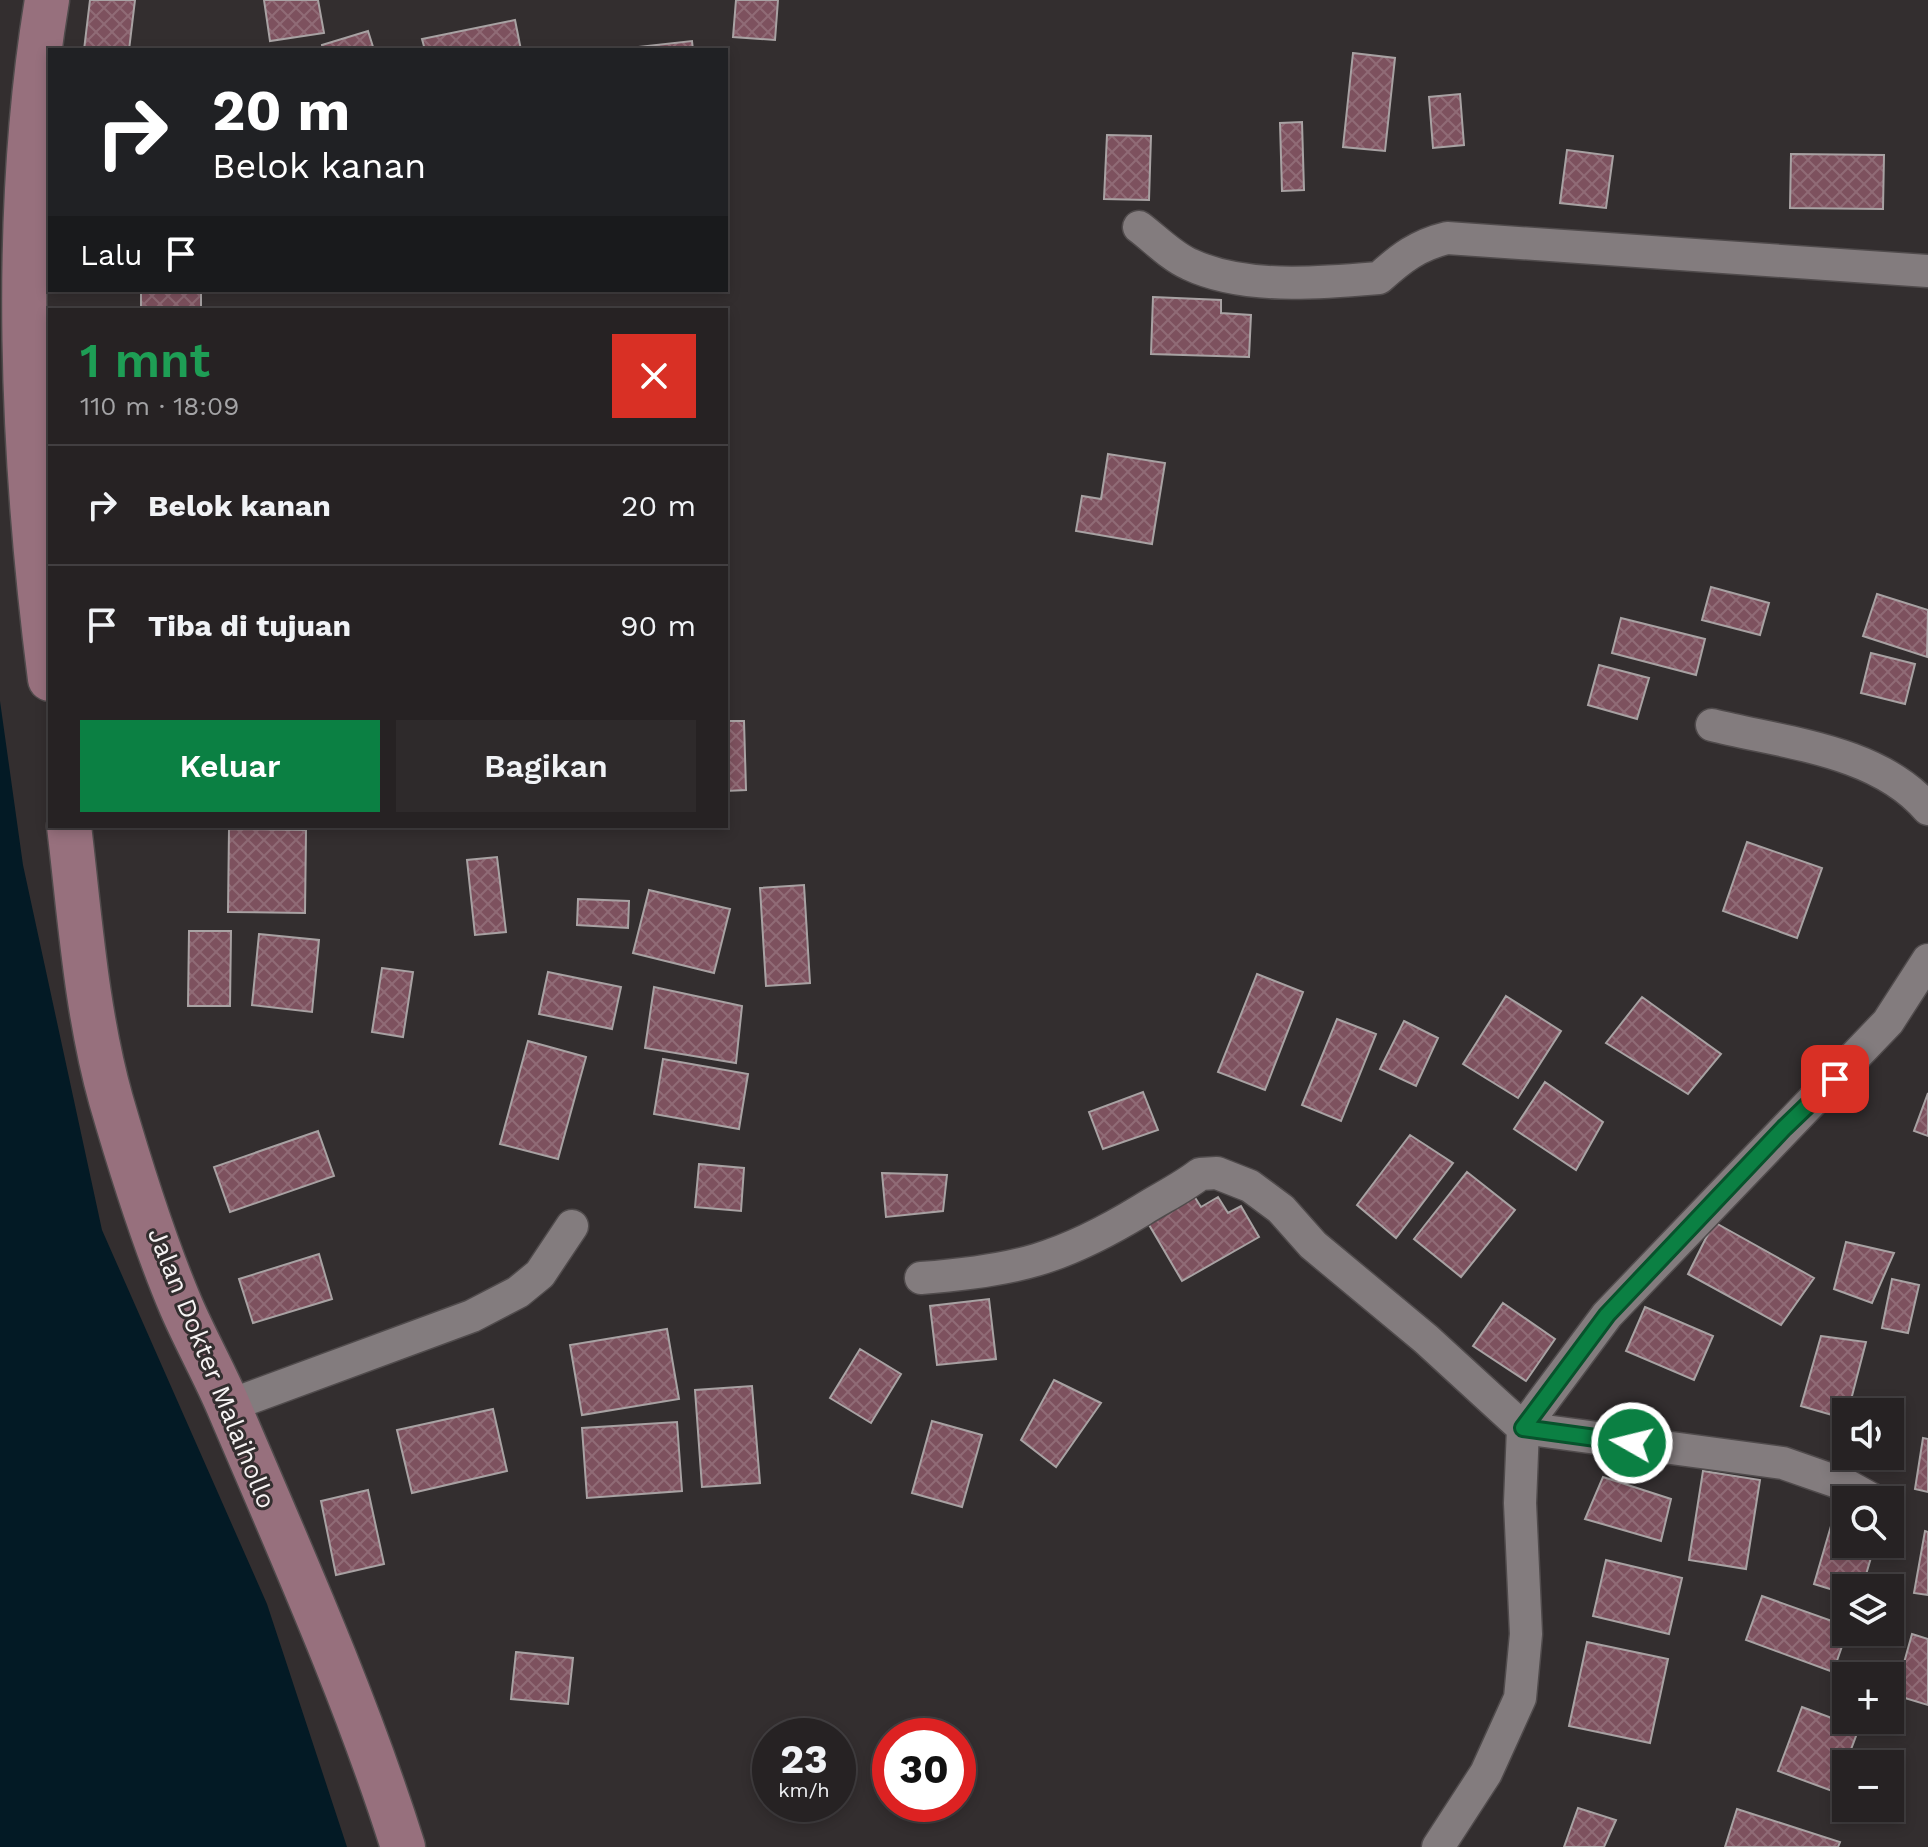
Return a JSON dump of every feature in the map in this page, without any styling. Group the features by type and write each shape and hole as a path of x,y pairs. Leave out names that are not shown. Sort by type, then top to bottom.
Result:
{"main road":[{"path":"47,0 33,134 25,279 29,432 48,655"},
{"name":"Jalan Dokter Malaihollo","path":"69,828 91,1008 111,1098 181,1304 228,1406 384,1787 403,1847"}],"street":[{"path":"1139,227 1186,263 1222,277 1309,281 1379,278 1404,254 1423,244 1447,238 1928,271"},
{"path":"1712,725 1868,763 1914,793 1928,809"},
{"path":"1438,1847 1486,1773 1520,1698 1526,1634 1520,1503 1523,1428 1607,1315 1888,1022 1928,960"},
{"path":"921,1278 991,1273 1050,1257 1104,1234 1200,1174 1217,1173 1250,1186 1281,1209 1313,1245 1426,1339 1523,1428 1783,1463 1848,1486"},
{"path":"228,1406 472,1316 518,1292 540,1274 572,1226"}],"water":[{"path":"0,701 23,865 102,1230 267,1604 347,1847 0,1847"}],"building":[{"path":"90,0 135,0 129,48 84,48"},
{"path":"264,0 318,0 324,33 270,41"},
{"path":"736,0 778,0 775,40 733,37"},
{"path":"515,20 521,48 424,48 422,39"},
{"path":"368,31 373,48 323,48 322,45"},
{"path":"692,41 693,48 629,48"},
{"path":"1353,53 1395,58 1385,151 1343,147"},
{"path":"1460,94 1464,145 1433,148 1429,97"},
{"path":"1302,122 1304,190 1282,191 1280,123"},
{"path":"1107,135 1151,136 1149,200 1104,199"},
{"path":"1567,150 1613,156 1606,208 1560,203"},
{"path":"1791,154 1884,155 1883,209 1790,208"},
{"path":"141,292 201,292 201,308 141,308"},
{"path":"1153,297 1221,300 1221,313 1251,315 1249,357 1151,354"},
{"path":"1108,454 1165,463 1152,544 1076,531 1082,496 1101,499"},
{"path":"1711,587 1769,603 1760,635 1702,620"},
{"path":"1877,594 1928,610 1927,657 1863,636"},
{"path":"1621,618 1705,639 1696,675 1612,653"},
{"path":"1871,653 1915,664 1905,704 1861,693"},
{"path":"1599,665 1649,678 1637,719 1588,705"},
{"path":"728,721 744,721 746,790 728,791"},
{"path":"229,829 306,830 305,913 228,912"},
{"path":"1747,842 1822,868 1797,938 1723,911"},
{"path":"497,857 506,932 475,935 467,860"},
{"path":"804,885 810,983 766,986 760,888"},
{"path":"649,890 730,909 714,973 633,953"},
{"path":"578,899 629,901 628,928 577,925"},
{"path":"189,931 231,931 230,1006 188,1006"},
{"path":"259,934 319,940 312,1012 252,1005"},
{"path":"382,968 413,972 403,1037 372,1032"},
{"path":"548,972 621,987 612,1029 539,1014"},
{"path":"1257,974 1303,992 1265,1090 1218,1072"},
{"path":"654,987 742,1006 736,1063 645,1048"},
{"path":"1506,996 1561,1031 1518,1098 1463,1064"},
{"path":"1642,997 1721,1054 1688,1094 1606,1043"},
{"path":"1337,1019 1376,1034 1341,1121 1302,1105"},
{"path":"1404,1021 1438,1038 1416,1086 1380,1069"},
{"path":"528,1041 586,1057 558,1159 500,1144"},
{"path":"663,1059 748,1074 739,1129 654,1114"},
{"path":"1545,1082 1603,1122 1576,1170 1514,1129"},
{"path":"1143,1092 1158,1130 1103,1149 1089,1112"},
{"path":"1928,1093 1928,1136 1914,1131"},
{"path":"318,1131 334,1176 230,1212 214,1167"},
{"path":"1410,1135 1453,1163 1396,1238 1357,1205"},
{"path":"699,1164 744,1168 741,1211 695,1207"},
{"path":"1467,1172 1515,1210 1461,1277 1414,1239"},
{"path":"882,1173 947,1175 943,1211 886,1217"},
{"path":"1194,1196 1201,1207 1218,1197 1228,1213 1241,1206 1259,1237 1182,1281 1148,1223"},
{"path":"1714,1222 1814,1278 1781,1325 1688,1274"},
{"path":"1846,1242 1894,1253 1872,1303 1834,1289"},
{"path":"319,1254 332,1299 253,1323 239,1279"},
{"path":"1892,1279 1919,1285 1908,1333 1882,1328"},
{"path":"989,1299 996,1359 937,1365 930,1306"},
{"path":"1503,1303 1555,1339 1526,1381 1473,1346"},
{"path":"1645,1307 1713,1336 1694,1380 1626,1351"},
{"path":"667,1329 679,1399 582,1415 570,1345"},
{"path":"1821,1336 1866,1342 1851,1398 1832,1398 1832,1415 1801,1406"},
{"path":"860,1349 901,1374 871,1423 830,1398"},
{"path":"1054,1380 1101,1403 1056,1467 1021,1440"},
{"path":"752,1386 760,1483 702,1487 695,1390"},
{"path":"493,1409 507,1471 412,1493 397,1430"},
{"path":"932,1421 982,1435 962,1507 912,1493"},
{"path":"677,1422 682,1491 587,1498 582,1428"},
{"path":"1923,1438 1928,1439 1928,1492 1915,1489"},
{"path":"1703,1471 1760,1480 1746,1569 1689,1560"},
{"path":"1603,1477 1671,1499 1661,1541 1585,1519"},
{"path":"368,1490 384,1564 336,1575 321,1501"},
{"path":"1831,1526 1832,1558 1871,1558 1866,1574 1832,1574 1832,1590 1814,1584"},
{"path":"1925,1531 1928,1532 1928,1595 1914,1593"},
{"path":"1606,1560 1682,1578 1669,1634 1593,1616"},
{"path":"1762,1596 1832,1621 1832,1646 1842,1646 1836,1662 1832,1662 1832,1672 1746,1640"},
{"path":"1912,1634 1928,1639 1928,1705 1904,1698 1904,1663"},
{"path":"1587,1642 1668,1659 1650,1743 1569,1726"},
{"path":"516,1652 573,1658 568,1704 511,1699"},
{"path":"1802,1707 1832,1718 1832,1734 1857,1734 1851,1750 1832,1750 1832,1791 1778,1771"},
{"path":"1578,1808 1616,1820 1604,1847 1564,1847"},
{"path":"1737,1809 1840,1842 1838,1847 1725,1847"}],"route":[{"path":"1632,1443 1523,1428 1607,1315 1784,1128 1835,1079"}]}
